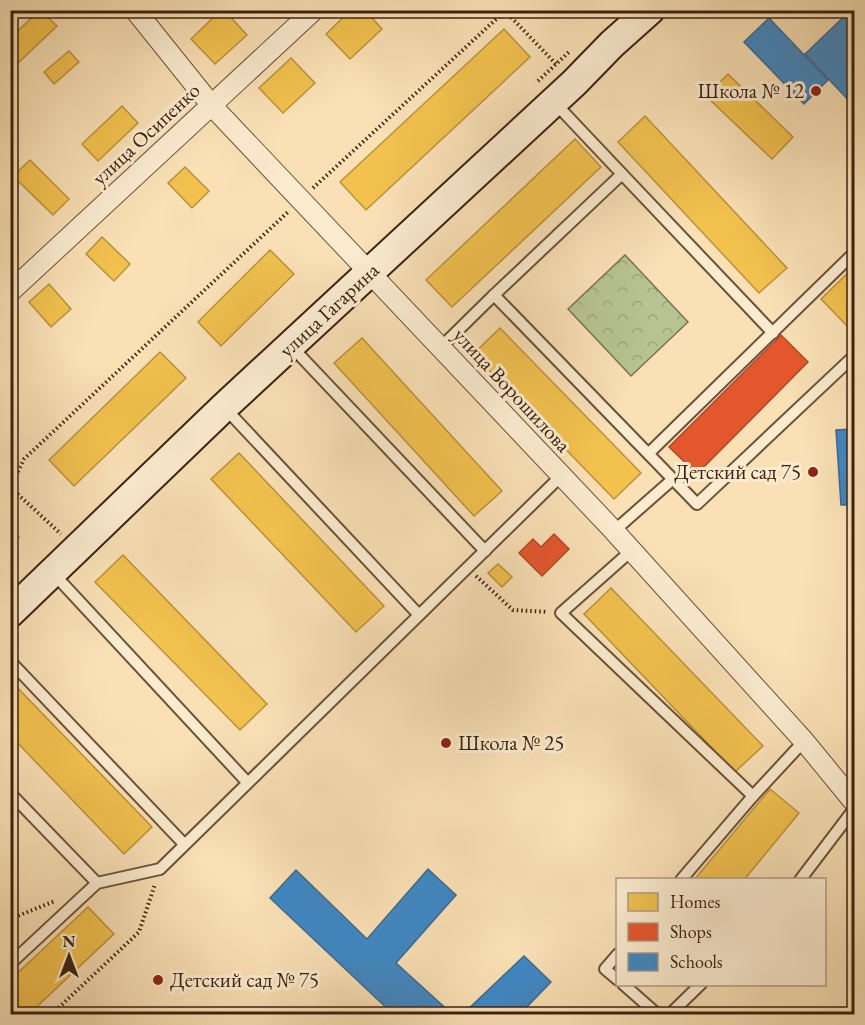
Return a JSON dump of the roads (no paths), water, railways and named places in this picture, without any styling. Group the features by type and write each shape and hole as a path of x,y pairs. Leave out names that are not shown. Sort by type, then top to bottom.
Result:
{"main road":[{"name":"улица Гагарина","path":"10,613 224,407 554,102 650,10"}],"street":[{"name":"улица Ворошилова","path":"135,10 212,106 560,477 614,531 804,741 855,802"},
{"name":"улица Осипенко","path":"10,292 314,10"}],"lane":[{"path":"554,102 773,333"},
{"path":"440,348 622,174"},
{"path":"649,453 855,253"},
{"path":"494,295 698,504 855,356"},
{"path":"291,345 485,551"},
{"path":"224,407 419,615"},
{"path":"10,964 97,883 160,869 560,477"},
{"path":"614,531 673,479"},
{"path":"631,551 561,613 753,796"},
{"path":"53,572 247,782"},
{"path":"10,661 184,843"},
{"path":"682,878 804,741"},
{"path":"10,793 97,883"},
{"path":"801,878 855,809"},
{"path":"616,956 605,969 616,978"},
{"path":"625,986 657,1014"},
{"path":"670,1014 699,986"}],"place":[{"name":"Школа № 12","path":"816,91"},
{"name":"Детский сад 75","path":"813,472"},
{"name":"Школа № 25","path":"446,743"},
{"name":"Детский сад № 75","path":"158,980"}]}
